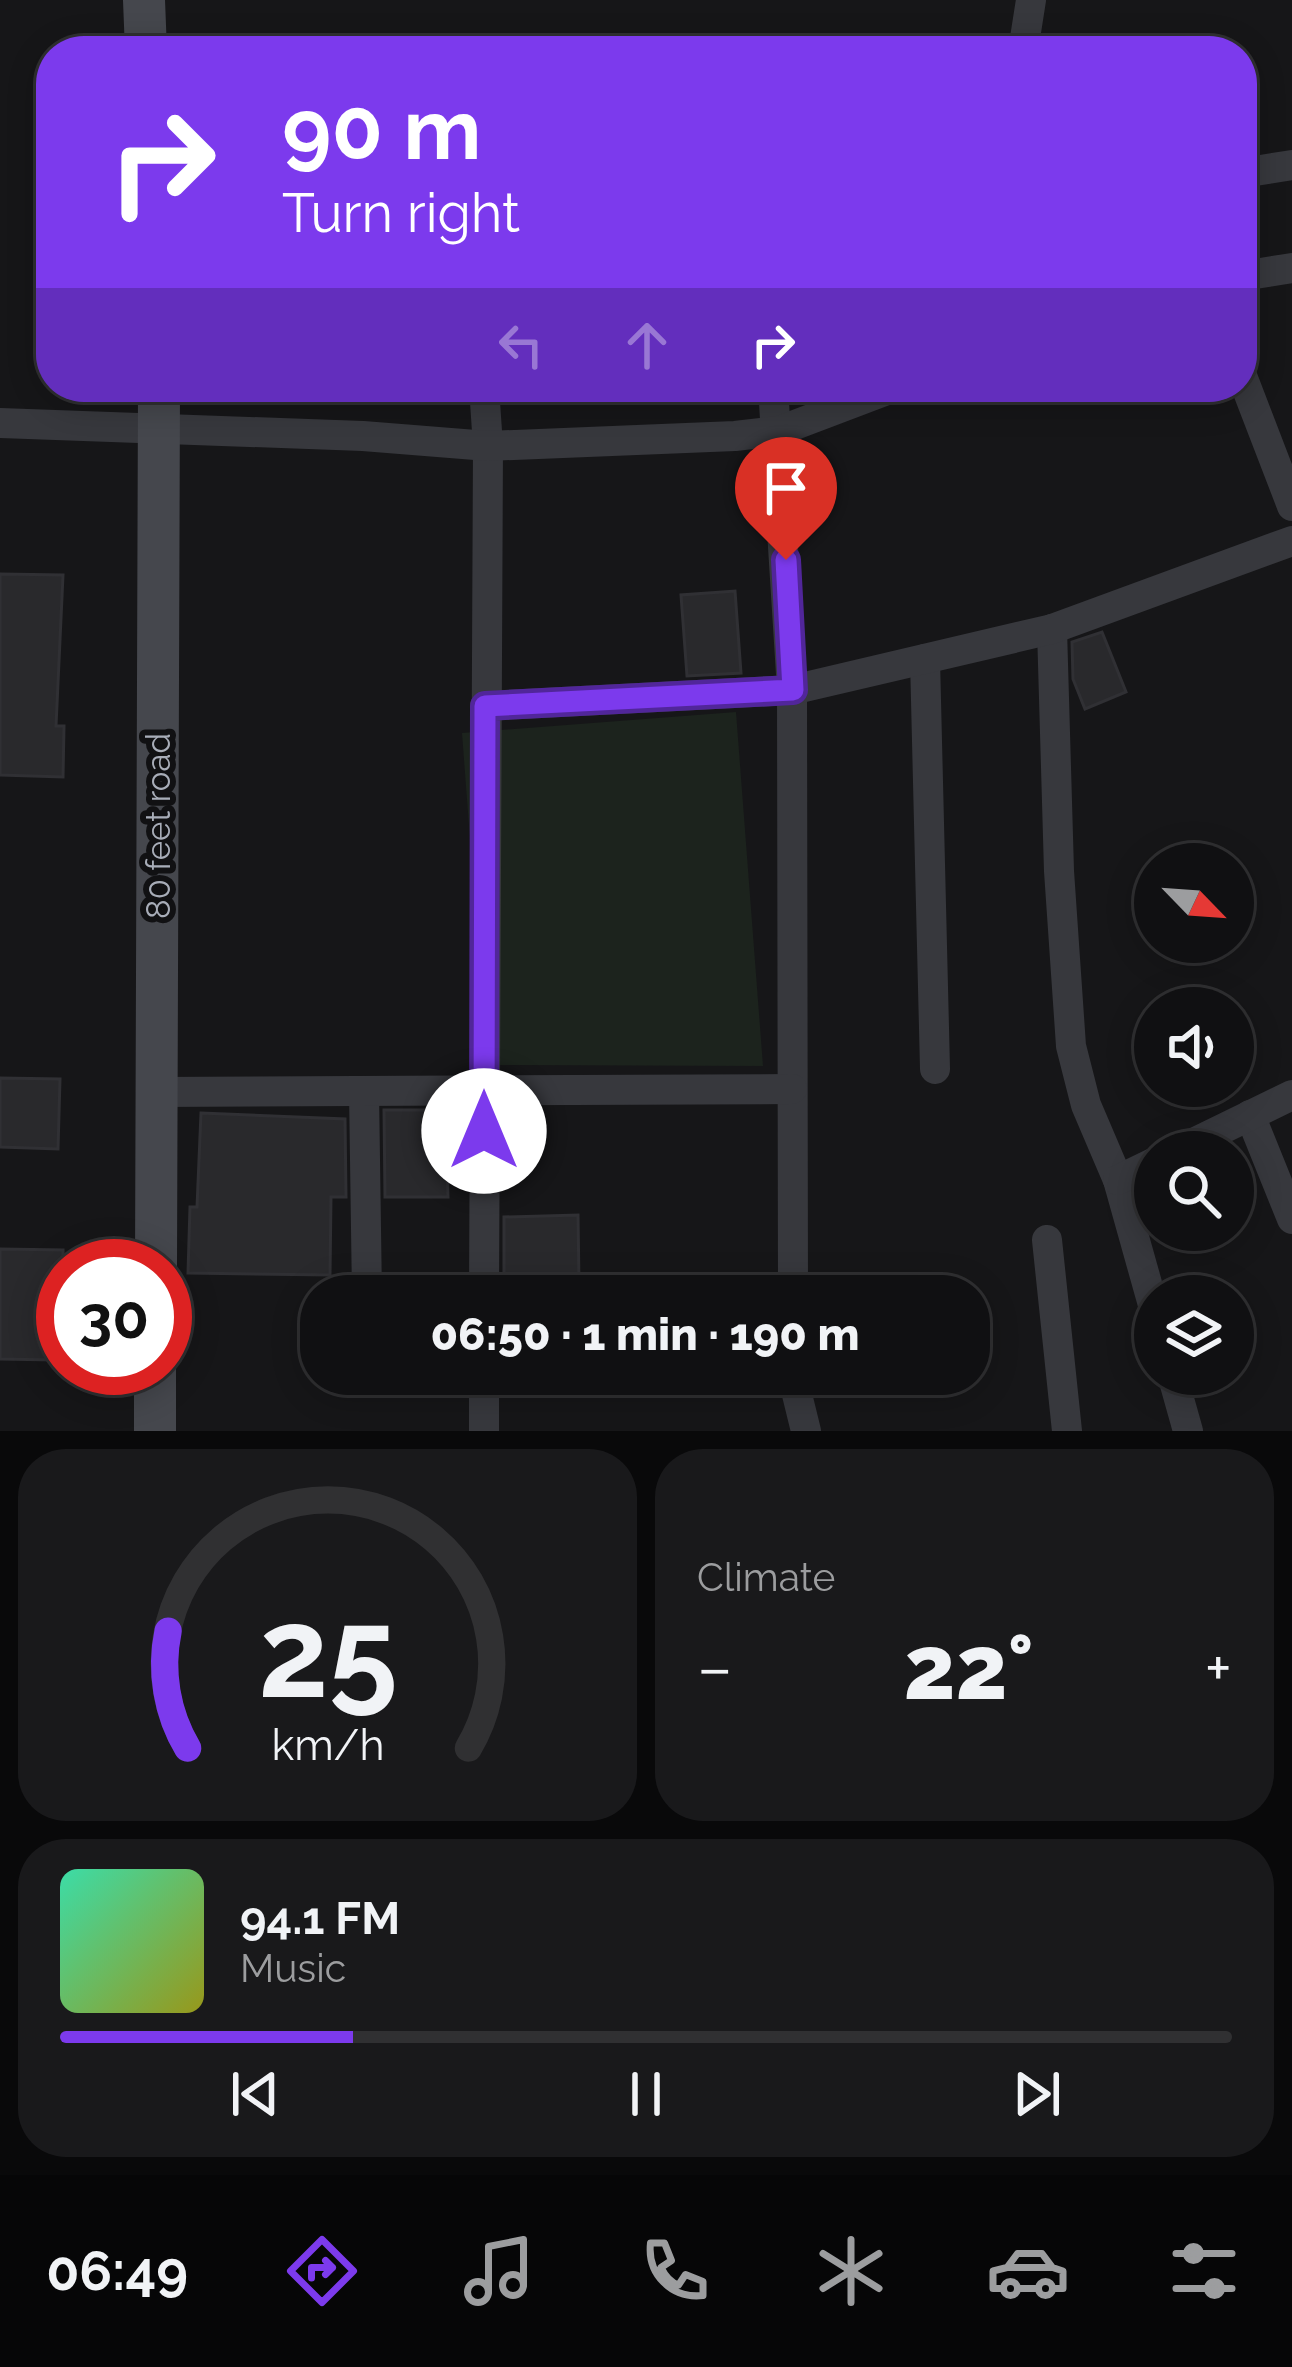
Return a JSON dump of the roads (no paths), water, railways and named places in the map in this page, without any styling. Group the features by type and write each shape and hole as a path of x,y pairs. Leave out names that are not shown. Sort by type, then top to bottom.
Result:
{"street":[{"path":"144,0 145,36"},
{"path":"1025,36 1031,0"},
{"path":"1257,171 1292,165"},
{"path":"1257,274 1292,268"},
{"path":"484,1275 485,402"},
{"path":"775,402 793,690 793,1275"},
{"path":"0,424 160,407 488,446 779,431 855,402"},
{"path":"1252,402 1292,506"},
{"name":"80 feet road","path":"156,1239 160,407"},
{"path":"485,706 793,690 1052,629 1292,541"},
{"path":"1052,629 1066,1004 1086,1105 1118,1180 1145,1275"},
{"path":"925,658 935,1069"},
{"path":"157,1092 791,1089"},
{"path":"364,1090 367,1275"},
{"path":"1218,1131 1292,1095"},
{"path":"1250,1115 1292,1219"},
{"path":"1118,1180 1134,1172"},
{"path":"1047,1240 1067,1431"},
{"path":"155,1395 155,1431"},
{"path":"484,1395 484,1431"},
{"path":"794,1395 806,1431"},
{"path":"1178,1395 1188,1431"}]}
